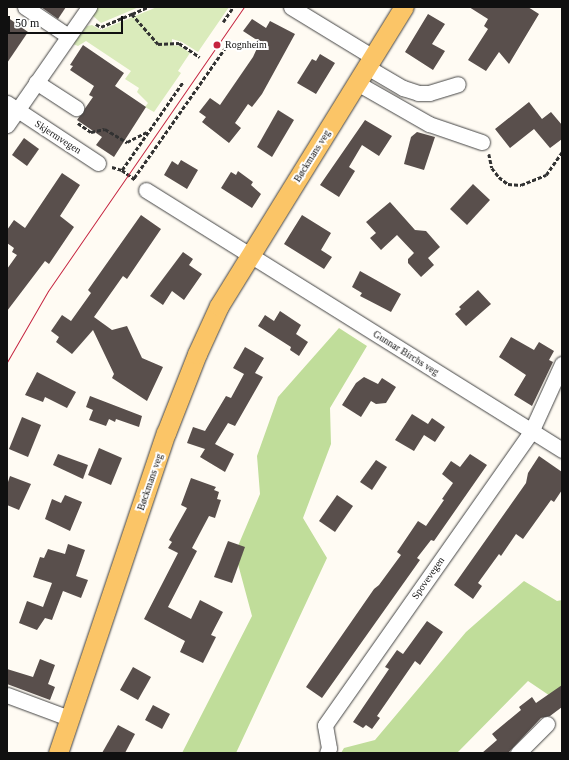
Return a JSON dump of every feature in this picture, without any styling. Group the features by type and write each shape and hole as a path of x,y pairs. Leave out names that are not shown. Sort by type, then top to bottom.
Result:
{"main road":[{"name":"Bøckmans veg","path":"58,753 166,433 197,354 219,306 404,7"}],"street":[{"path":"25,7 68,36"},
{"path":"7,125 12,107 36,82 89,7"},
{"path":"291,7 366,69 429,124 482,142"},
{"path":"366,69 403,88 418,93 429,93 458,84"},
{"path":"36,82 76,108"},
{"name":"Skjermvegen","path":"12,107 98,164"},
{"path":"146,190 250,255"},
{"name":"Gunnar Birchs veg","path":"250,255 562,450"},
{"name":"Spovevegen","path":"327,753 329,748 325,725 531,432 562,364"},
{"path":"7,695 69,718"},
{"path":"518,753 547,724"}],"path":[{"path":"95,23 101,27 148,7"},
{"path":"223,22 233,7"},
{"path":"132,14 158,44 179,43 200,57"},
{"path":"134,178 225,48"},
{"path":"122,170 183,82"},
{"path":"76,108 70,118 91,132 105,129 127,142 148,132"},
{"path":"482,142 489,154 492,168 508,184 521,185 546,175 562,152"},
{"path":"98,164 122,170 134,178 146,190"}],"green space":[{"path":"98,7 139,7 101,23 92,15"},
{"path":"157,7 229,7 198,52 182,42 172,39 172,45 180,46 190,53 178,71 181,73 154,112 145,107 148,103 137,92 139,88 125,79 131,71 86,41 78,46 73,44 87,26 92,25 101,30"},
{"path":"339,328 367,346 330,408 331,444 303,518 327,558 236,753 182,753 252,616 235,553 260,494 257,456 278,397"},
{"path":"524,581 557,601 562,600 562,704 528,681 457,753 341,753 344,748 375,740 466,632"}],"building":[{"path":"41,7 66,7 58,19"},
{"path":"469,7 528,7 539,14 509,64 499,52 486,71 468,60 488,29 484,26 488,19"},
{"path":"428,14 445,24 432,44 445,51 433,70 405,52"},
{"path":"7,17 28,32 7,63"},
{"path":"252,19 266,28 270,21 295,34 262,94 252,107 248,104 235,123 241,128 229,143 202,122 206,117 199,112 210,98 220,105 253,57 260,42 243,31"},
{"path":"83,45 124,73 115,86 146,107 114,157 96,145 102,137 77,120 93,97 89,95 94,86 70,70 73,66 70,65"},
{"path":"320,54 335,63 316,94 297,83 312,59 316,61"},
{"path":"529,102 542,119 551,112 562,125 562,139 550,148 534,129 510,148 495,129"},
{"path":"278,110 294,120 272,157 257,147"},
{"path":"365,120 392,136 379,156 362,145 349,167 355,171 339,197 320,185"},
{"path":"417,132 435,137 424,170 404,164 411,137"},
{"path":"24,138 39,149 27,166 12,155"},
{"path":"181,160 198,170 187,189 164,175 172,161 178,165"},
{"path":"238,171 253,182 251,185 261,194 252,208 221,188 231,172 236,175"},
{"path":"62,173 80,185 60,216 74,227 49,264 45,261 7,311 7,269 17,255 12,252 14,248 7,243 7,230 14,220 25,228"},
{"path":"473,184 490,200 467,225 450,209"},
{"path":"390,202 415,230 426,231 440,247 428,258 434,265 421,277 408,263 408,259 414,253 397,235 381,250 370,238 376,233 366,222"},
{"path":"141,215 161,229 127,279 123,276 94,317 112,330 127,326 142,358 163,367 147,401 112,378 114,374 93,330 72,354 56,342 59,337 51,331 62,315 71,321 91,293 88,290"},
{"path":"302,215 331,233 321,250 332,257 324,269 284,244"},
{"path":"183,252 193,259 189,265 202,274 184,300 172,291 163,305 150,296"},
{"path":"360,271 401,294 391,312 360,296 362,293 352,287"},
{"path":"478,290 491,304 466,326 455,314 461,309 459,307"},
{"path":"280,311 301,325 296,334 308,342 299,356 290,350 291,347 258,326 265,315 274,321"},
{"path":"511,337 534,350 539,342 554,351 549,360 553,362 532,406 514,395 526,375 499,357"},
{"path":"245,347 264,358 255,373 263,377 235,426 228,423 215,444 234,454 225,472 200,457 205,449 187,443 193,427 205,431 226,396 231,398 244,374 233,368"},
{"path":"37,372 76,392 67,408 45,397 43,402 25,395"},
{"path":"364,377 378,384 382,378 396,387 386,403 376,404 371,401 361,417 342,405 356,383"},
{"path":"90,396 142,416 139,427 116,419 115,422 109,419 106,426 89,420 93,410 86,407"},
{"path":"412,414 428,424 432,418 445,427 435,442 424,435 414,451 395,440"},
{"path":"22,417 41,425 28,457 9,449"},
{"path":"99,448 122,458 111,485 88,475"},
{"path":"58,454 88,465 83,479 53,465"},
{"path":"470,454 487,465 434,541 431,540 417,558 420,560 322,698 306,687 374,589 379,585 401,555 397,552 418,521 426,526 444,500 442,499 453,483 442,474 451,461 460,467"},
{"path":"539,456 562,472 562,490 554,502 551,500 523,539 516,534 501,556 499,554 478,583 482,586 473,599 454,585 526,483 528,473"},
{"path":"376,460 387,467 372,490 360,482"},
{"path":"10,476 31,484 19,510 7,505 7,485"},
{"path":"191,478 216,487 214,490 219,492 217,499 221,500 215,518 209,516 192,548 197,551 168,607 191,619 200,600 223,612 211,635 216,637 203,663 180,652 185,641 144,619 178,553 168,548 172,542 169,540 187,508 181,505"},
{"path":"65,495 82,502 70,531 45,519 52,499 61,503"},
{"path":"337,495 353,506 335,532 319,521"},
{"path":"228,541 245,547 232,583 214,577"},
{"path":"68,544 85,550 76,576 88,580 81,598 63,591 52,620 45,618 37,630 19,623 27,601 43,607 52,583 33,577 40,557 44,558 48,549 65,554"},
{"path":"427,621 443,632 420,665 415,661 377,716 380,718 372,729 366,725 363,728 353,722 389,669 385,667 397,650 403,654"},
{"path":"40,659 55,665 48,684 55,687 50,700 7,684 7,669 33,677"},
{"path":"133,667 151,677 138,700 120,690"},
{"path":"562,685 562,707 550,716 541,718 509,752 482,753 497,740 492,734 521,710 519,707 532,697 536,703"},
{"path":"153,705 170,714 162,729 145,720"},
{"path":"118,725 135,734 125,753 102,753"}],"tram line":[{"path":"7,362 48,291 244,7"}],"place":[{"name":"Rognheim","path":"217,45"}]}
